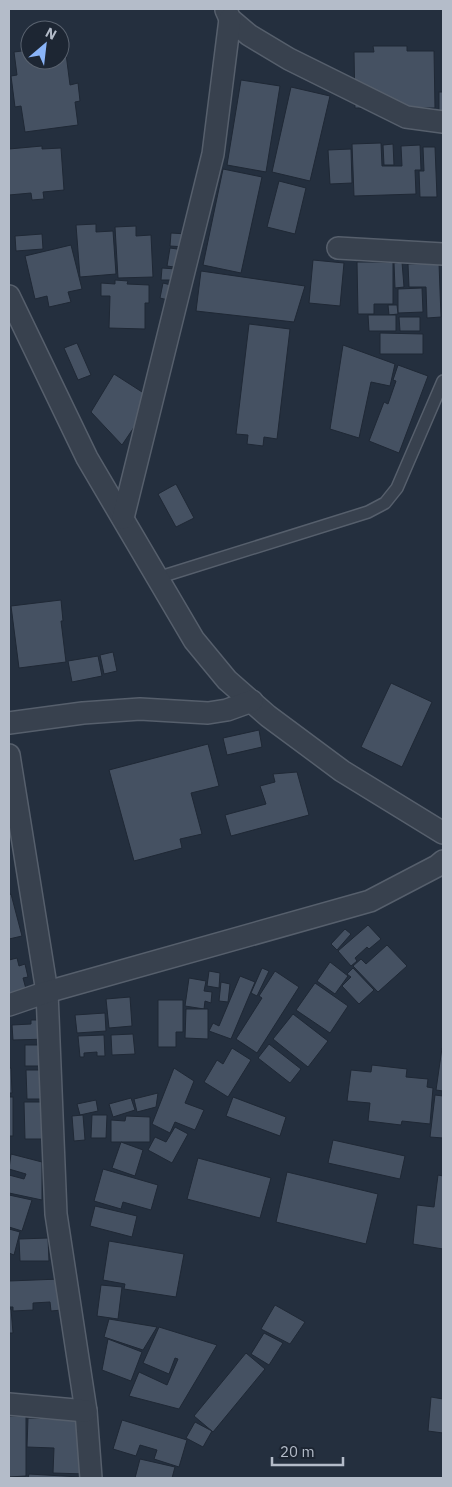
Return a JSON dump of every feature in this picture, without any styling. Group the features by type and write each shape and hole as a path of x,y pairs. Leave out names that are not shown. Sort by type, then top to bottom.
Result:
{"street":[{"path":"228,14 249,35 289,59 406,117 443,122"},
{"path":"123,518 213,154 228,14"},
{"path":"338,248 443,254"},
{"path":"9,296 87,458 194,640 226,680 268,716 342,771 443,833"},
{"path":"9,723 83,713 140,709 208,713 227,710 252,702"},
{"path":"9,755 47,992 56,1214 86,1411 91,1478"},
{"path":"9,1005 47,992 370,901 437,866 443,861"},
{"path":"9,1404 86,1411"}],"lane":[{"path":"157,578 368,512 385,503 397,488 443,381"}],"building":[{"path":"373,46 407,46 407,51 434,51 435,108 355,108 354,52 374,52"},
{"path":"20,51 20,70 68,70 70,85 78,83 80,101 75,102 78,125 25,132 21,106 15,107 11,76 17,75 14,52"},
{"path":"241,80 280,86 266,172 227,165"},
{"path":"291,87 330,96 310,181 272,172"},
{"path":"439,92 443,92 443,111 439,111"},
{"path":"381,143 382,166 402,166 401,146 420,145 421,170 415,170 416,194 354,196 352,144"},
{"path":"393,144 394,165 384,165 383,145"},
{"path":"42,146 42,149 61,148 64,190 43,192 44,199 32,200 31,193 9,195 9,149"},
{"path":"423,147 435,147 437,197 420,197 419,171 424,171"},
{"path":"351,149 352,183 330,184 328,150"},
{"path":"223,169 262,177 241,273 203,265"},
{"path":"279,181 306,188 295,234 267,227"},
{"path":"96,224 96,232 113,231 116,274 80,277 76,225"},
{"path":"136,226 136,236 151,235 153,277 118,278 115,227"},
{"path":"171,233 187,234 186,247 170,246"},
{"path":"42,234 43,249 16,251 15,236"},
{"path":"71,245 82,289 68,292 71,302 49,307 47,296 35,299 25,256"},
{"path":"170,248 184,250 181,268 167,266"},
{"path":"313,260 344,263 340,306 309,303"},
{"path":"357,262 393,262 393,304 374,304 374,314 358,314"},
{"path":"402,262 404,287 395,288 394,263"},
{"path":"439,263 441,317 427,318 426,287 409,287 408,264"},
{"path":"162,268 176,269 175,280 161,280"},
{"path":"201,271 305,286 294,322 196,311"},
{"path":"115,280 128,281 127,284 149,285 149,303 145,303 145,329 109,328 110,296 101,296 101,283 115,284"},
{"path":"163,283 175,286 172,301 160,298"},
{"path":"422,288 423,312 398,313 398,289"},
{"path":"388,305 397,305 398,314 389,315"},
{"path":"368,315 396,315 396,331 369,331"},
{"path":"399,317 420,317 420,331 400,331"},
{"path":"249,324 290,329 277,439 264,437 263,446 247,444 248,435 236,434"},
{"path":"380,333 423,334 423,354 380,354"},
{"path":"77,343 91,375 78,380 64,348"},
{"path":"343,345 395,364 390,386 371,382 359,438 330,429"},
{"path":"398,365 428,376 399,453 369,441 384,402 388,404 396,381 393,380"},
{"path":"114,374 153,399 122,445 91,412"},
{"path":"176,484 194,518 176,527 158,494"},
{"path":"61,600 63,621 61,621 66,662 19,668 11,606"},
{"path":"113,652 117,671 104,674 100,655"},
{"path":"98,656 102,676 72,682 68,661"},
{"path":"391,683 432,702 402,767 361,747"},
{"path":"259,730 262,747 227,755 223,738"},
{"path":"208,744 219,786 191,793 202,834 180,839 182,848 134,861 109,770"},
{"path":"297,772 309,815 231,836 225,815 266,804 260,786 275,782 273,774"},
{"path":"11,894 22,936 9,939 9,895"},
{"path":"368,925 381,939 369,949 367,947 355,958 357,961 351,966 338,951"},
{"path":"345,929 351,934 337,950 331,944"},
{"path":"387,945 407,966 378,992 353,966 361,959 366,964"},
{"path":"17,958 19,966 25,964 28,977 23,978 26,989 9,994 9,960"},
{"path":"330,962 348,976 335,994 317,981"},
{"path":"262,968 269,971 257,996 251,993"},
{"path":"353,968 374,990 359,1004 342,986 351,977 347,974"},
{"path":"209,971 220,973 219,988 207,986"},
{"path":"275,971 299,987 257,1053 236,1039 262,998 259,996"},
{"path":"240,976 255,982 231,1039 209,1031 213,1023 219,1026"},
{"path":"189,978 206,981 204,991 212,992 211,1003 205,1001 204,1009 185,1006"},
{"path":"221,982 230,984 228,1002 219,1001"},
{"path":"315,983 348,1006 330,1033 296,1010"},
{"path":"130,997 132,1026 109,1028 106,999"},
{"path":"158,1000 183,1000 183,1032 176,1032 176,1047 158,1047"},
{"path":"186,1009 208,1009 208,1039 185,1038"},
{"path":"105,1013 106,1031 77,1033 75,1015"},
{"path":"293,1014 328,1041 308,1067 273,1039"},
{"path":"31,1020 47,1020 48,1039 13,1040 12,1025 31,1024"},
{"path":"133,1034 135,1054 112,1055 111,1035"},
{"path":"104,1035 105,1056 97,1056 97,1052 84,1053 84,1057 80,1057 78,1036"},
{"path":"269,1044 301,1069 290,1083 258,1058"},
{"path":"25,1045 48,1045 48,1066 25,1066"},
{"path":"232,1048 251,1060 228,1097 204,1082 217,1060 223,1064"},
{"path":"443,1048 443,1091 436,1090"},
{"path":"372,1065 407,1069 406,1077 428,1079 427,1087 433,1088 430,1124 402,1121 401,1125 368,1121 370,1103 347,1101 351,1070 371,1072"},
{"path":"9,1068 11,1068 12,1093 9,1093"},
{"path":"174,1068 194,1081 185,1103 204,1110 195,1130 175,1122 170,1133 152,1124"},
{"path":"26,1070 46,1070 47,1099 27,1099"},
{"path":"158,1093 156,1107 137,1112 134,1099"},
{"path":"435,1095 443,1096 443,1138 430,1137"},
{"path":"9,1097 13,1097 13,1136 9,1136"},
{"path":"233,1097 286,1117 280,1136 226,1116"},
{"path":"131,1098 135,1110 113,1117 109,1104"},
{"path":"96,1100 98,1111 80,1115 77,1104"},
{"path":"24,1102 46,1102 46,1139 25,1139"},
{"path":"83,1115 85,1140 74,1141 72,1116"},
{"path":"92,1115 107,1115 106,1138 91,1138"},
{"path":"126,1116 150,1117 150,1142 111,1142 111,1120 125,1121"},
{"path":"175,1127 188,1134 172,1163 148,1150 155,1137 166,1142"},
{"path":"333,1140 405,1156 400,1179 328,1163"},
{"path":"121,1142 143,1150 135,1176 112,1168"},
{"path":"11,1154 42,1162 42,1200 9,1193 9,1175 24,1179 26,1174 9,1169"},
{"path":"198,1158 271,1178 260,1218 187,1199"},
{"path":"103,1169 158,1185 151,1210 123,1202 121,1209 94,1201"},
{"path":"287,1172 378,1194 366,1244 276,1222"},
{"path":"438,1175 443,1176 443,1249 413,1244 417,1205 434,1207"},
{"path":"9,1195 32,1200 22,1231 9,1227"},
{"path":"95,1206 137,1216 132,1237 90,1226"},
{"path":"9,1229 20,1232 14,1255 9,1253"},
{"path":"48,1238 49,1261 20,1261 19,1239"},
{"path":"109,1241 184,1254 176,1297 124,1289 125,1284 103,1280"},
{"path":"60,1279 62,1310 51,1311 50,1302 33,1303 33,1310 13,1311 13,1307 9,1307 9,1281"},
{"path":"101,1285 122,1287 118,1319 97,1316"},
{"path":"275,1305 305,1322 290,1344 261,1329"},
{"path":"9,1309 11,1309 13,1333 9,1333"},
{"path":"109,1319 157,1327 143,1350 104,1337"},
{"path":"159,1327 217,1345 179,1409 129,1396 139,1372 167,1385 178,1359 175,1358 169,1374 143,1363"},
{"path":"264,1333 283,1343 269,1365 251,1354"},
{"path":"108,1339 142,1352 131,1381 102,1370"},
{"path":"246,1353 265,1369 213,1432 194,1416"},
{"path":"431,1397 443,1399 443,1433 428,1431"},
{"path":"9,1416 26,1416 26,1476 9,1477"},
{"path":"28,1418 87,1420 86,1474 53,1473 54,1448 27,1447"},
{"path":"122,1420 187,1440 179,1467 154,1459 157,1450 140,1445 136,1456 113,1449"},
{"path":"195,1422 212,1431 203,1447 186,1438"},
{"path":"140,1459 175,1467 172,1478 135,1478"},
{"path":"29,1474 80,1477 80,1478 28,1478"}]}
